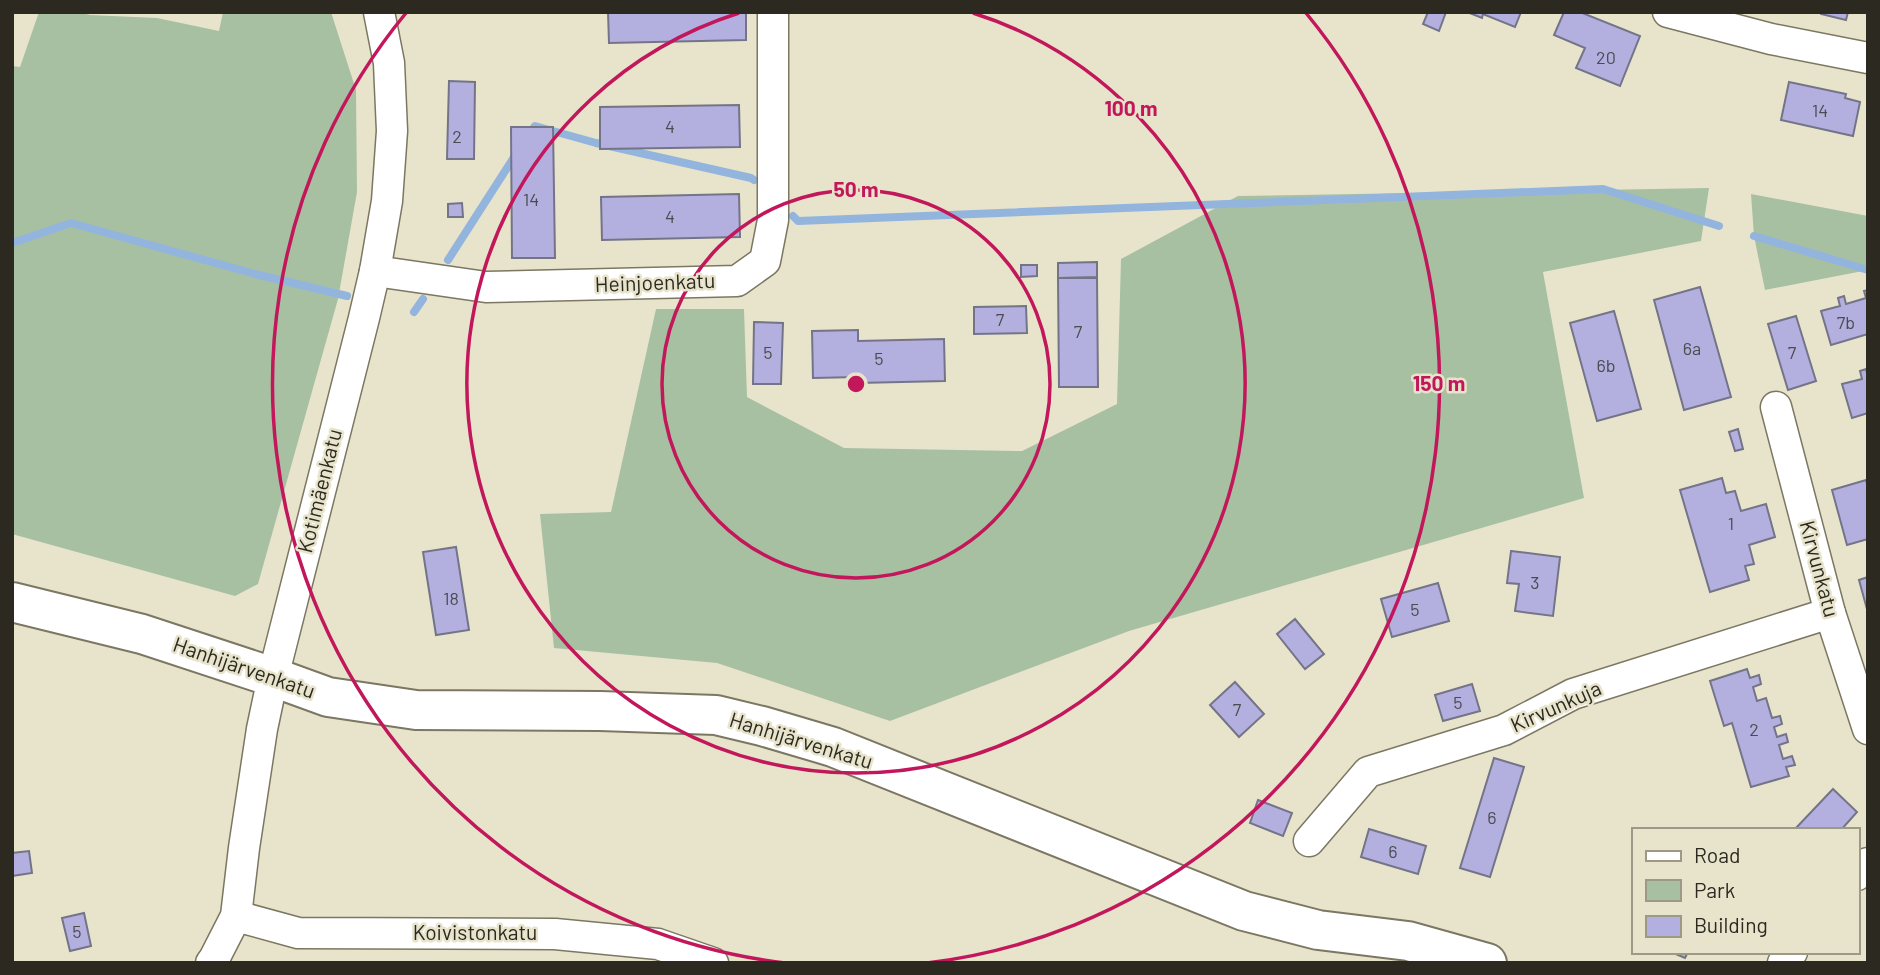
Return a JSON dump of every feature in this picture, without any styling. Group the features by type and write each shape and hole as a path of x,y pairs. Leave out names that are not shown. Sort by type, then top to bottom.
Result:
{"street":[{"name":"Kotimäenkatu","path":"211,963 236,916 262,729 273,677 375,271 387,201 392,131 389,63 379,12"},
{"name":"Heinjoenkatu","path":"375,271 486,287 737,281 765,261 773,220 773,12"},
{"path":"1668,12 1771,39 1868,58"},
{"name":"Kirvunkatu","path":"1776,407 1830,613 1868,729"},
{"name":"Hanhijärvenkatu","path":"12,602 142,634 328,697 416,710 716,715 762,726 833,747 1244,911 1318,930 1408,941 1487,963"},
{"name":"Kirvunkuja","path":"1309,841 1368,772 1504,730 1573,694 1830,613"},
{"name":"Koivistonkatu","path":"236,916 298,933 580,936 658,944 713,963"}],"green space":[{"path":"39,12 157,18 219,31 223,12 331,12 356,90 357,192 338,299 258,584 235,596 12,534 12,66 20,67"},
{"path":"1709,188 1701,241 1543,272 1584,498 1129,631 890,721 717,663 554,648 540,514 611,512 656,309 744,309 747,397 844,448 1022,451 1117,404 1121,259 1238,196"},
{"path":"1751,194 1868,216 1868,270 1765,290 1754,236"}],"building":[{"path":"608,12 746,12 746,40 609,43"},
{"path":"1428,12 1446,12 1439,31 1423,24"},
{"path":"1467,12 1521,12 1515,27 1483,14 1482,18"},
{"path":"1564,12 1580,12 1640,36 1620,86 1576,68 1585,48 1554,35"},
{"path":"1821,12 1848,12 1846,20"},
{"path":"449,81 475,82 474,159 447,159"},
{"path":"1789,82 1846,94 1845,98 1860,102 1853,136 1781,120"},
{"path":"739,105 740,147 600,149 600,107"},
{"path":"511,127 553,127 555,258 512,258"},
{"path":"739,194 740,237 602,240 601,197"},
{"path":"462,203 463,217 448,217 448,204"},
{"path":"1097,262 1097,277 1058,278 1058,263"},
{"path":"1021,265 1037,265 1037,276 1021,277"},
{"path":"1058,278 1097,278 1098,387 1059,387"},
{"path":"1700,287 1731,397 1684,410 1654,300"},
{"path":"1868,290 1868,334 1831,345 1821,311 1840,306 1838,298 1844,296 1846,304 1866,298 1864,291"},
{"path":"1026,306 1027,333 974,334 974,307"},
{"path":"1614,311 1641,409 1597,421 1570,323"},
{"path":"1796,316 1816,381 1788,390 1768,324"},
{"path":"754,322 783,323 781,384 753,384"},
{"path":"858,330 858,341 944,339 945,381 858,383 858,377 813,378 812,331"},
{"path":"1866,369 1868,413 1852,418 1842,384 1862,379 1860,371"},
{"path":"1738,429 1743,449 1735,451 1729,432"},
{"path":"1722,478 1726,493 1735,491 1741,511 1766,504 1775,537 1749,545 1754,564 1745,566 1749,580 1710,592 1680,490"},
{"path":"1866,480 1868,539 1847,545 1832,490"},
{"path":"456,547 469,630 436,635 423,552"},
{"path":"1511,551 1560,557 1553,616 1515,611 1519,584 1507,583"},
{"path":"1868,577 1868,613 1859,580"},
{"path":"1438,583 1449,621 1392,637 1381,599"},
{"path":"1295,619 1324,654 1305,669 1277,634"},
{"path":"1747,669 1750,678 1759,675 1761,684 1753,687 1757,701 1766,698 1772,718 1780,716 1782,724 1774,727 1777,737 1786,734 1788,742 1779,745 1783,759 1792,756 1795,765 1786,767 1789,776 1751,787 1732,723 1724,726 1710,681"},
{"path":"1235,682 1264,714 1239,737 1210,705"},
{"path":"1472,684 1480,711 1443,721 1435,695"},
{"path":"1494,758 1524,767 1490,877 1460,868"},
{"path":"1833,789 1857,812 1843,828 1796,828"},
{"path":"1258,800 1292,813 1283,836 1250,823"},
{"path":"1369,829 1426,846 1418,874 1361,857"},
{"path":"29,851 32,873 12,876 12,853"},
{"path":"84,913 91,946 70,951 62,918"}],"waterway":[{"path":"529,134 535,126 754,180"},
{"path":"448,260 516,154"},
{"path":"793,216 798,221 1603,189 1719,226"},
{"path":"12,243 71,223 255,274 347,296"},
{"path":"1754,236 1868,270"},
{"path":"414,312 423,299"}]}
